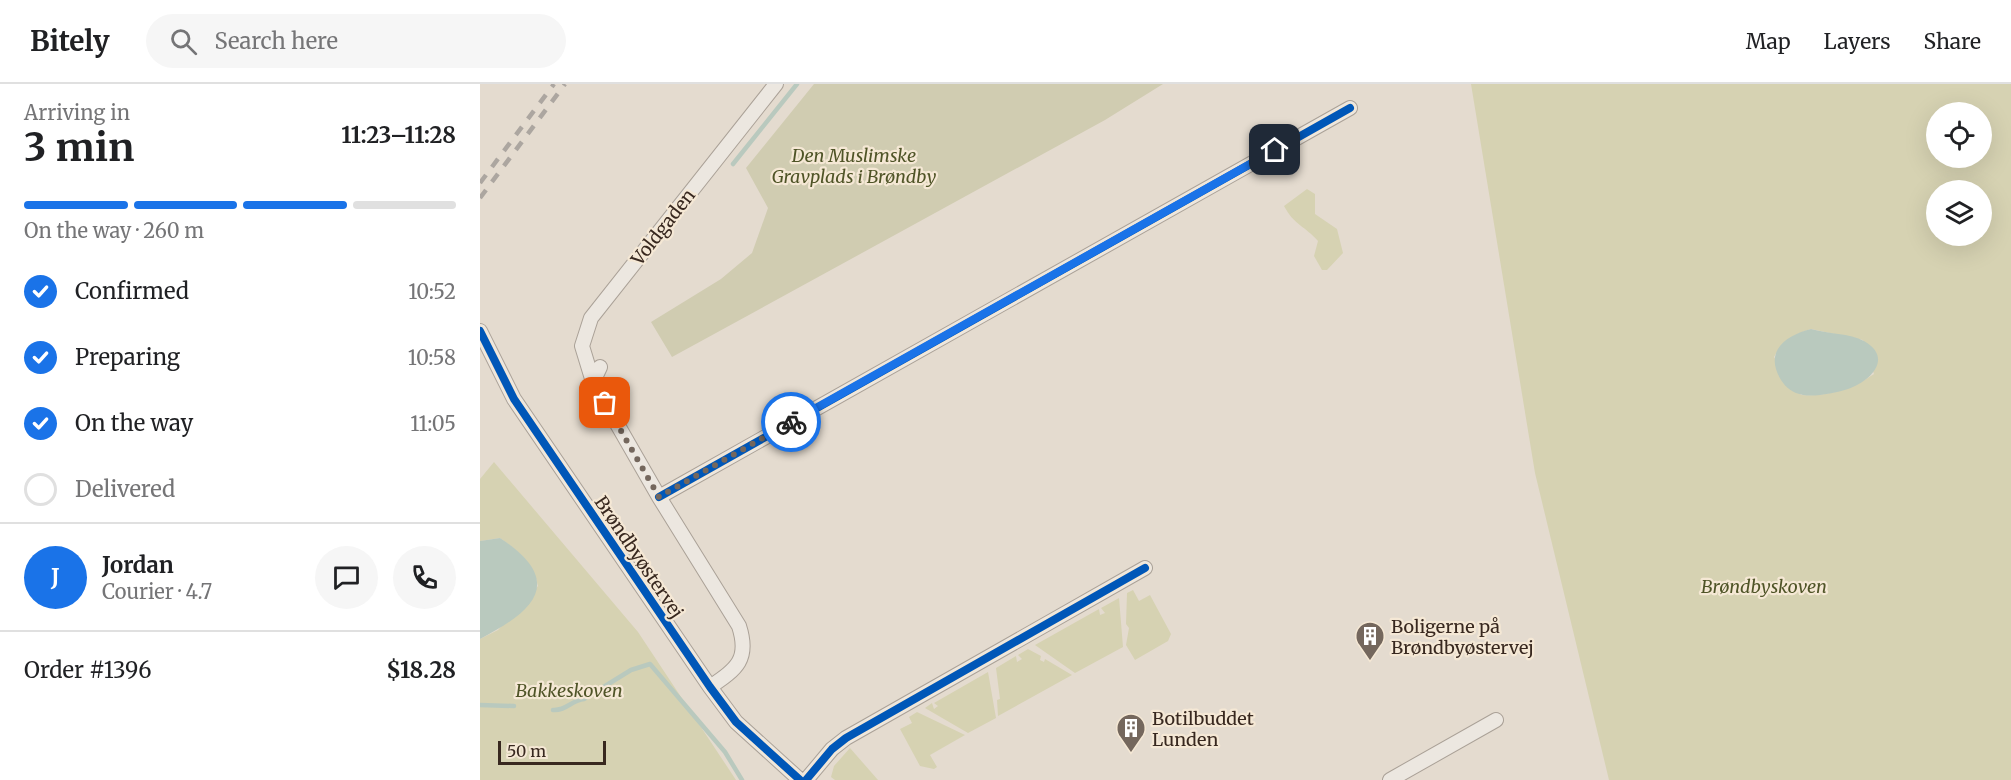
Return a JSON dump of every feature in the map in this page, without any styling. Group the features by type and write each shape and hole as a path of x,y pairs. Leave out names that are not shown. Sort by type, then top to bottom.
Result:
{"street":[{"name":"Voldgaden","path":"593,382 582,346 591,318 776,84"},
{"path":"659,497 1350,108"},
{"name":"Brøndbyøstervej","path":"480,331 514,399 710,687 736,722 800,780"},
{"path":"600,367 593,382 659,497 733,615 743,638 743,651 739,664 710,687"},
{"path":"806,780 832,749 846,738 1145,567"},
{"path":"1390,780 1496,720"}],"green space":[{"name":"Den Muslimske Gravplads i Brøndby","path":"814,84 1163,84 1105,120 672,357 651,322 721,279 752,253 768,208 746,168"},
{"name":"Brøndbyskoven","path":"1471,84 2011,84 2011,780 1609,780 1535,473","holes":["1811,329 1863,340 1874,374 1839,391 1821,395 1801,395 1774,357 1784,343"]},
{"path":"1307,189 1315,194 1315,214 1337,229 1343,253 1327,270 1322,270 1314,256 1318,241 1292,217 1284,206"},
{"name":"Bakkeskoven","path":"494,462 638,632 736,780 480,780 480,639 498,630 538,586 533,570 513,548 500,538 480,541 480,479"},
{"path":"1133,590 1139,601 1150,595 1171,634 1168,641 1135,660 1126,645 1129,628 1126,624 1127,593"},
{"path":"1119,598 1123,647 1075,673 1035,645 1099,609 1100,615 1105,613 1101,608"},
{"path":"1028,649 1041,656 1040,660 1044,662 1045,659 1072,675 998,716 997,700 1000,699 996,668 1016,656 1017,662 1022,659 1018,655"},
{"path":"988,672 996,718 968,733 925,708 932,703 934,709 938,706 934,703"},
{"path":"917,712 965,735 930,755 937,767 934,769 920,766 900,729 912,723 909,717"},
{"path":"850,748 878,780 835,780 831,777 834,766"}],"shaded area":[{"path":"1811,329 1852,336 1864,341 1873,348 1877,355 1876,369 1856,386 1837,392 1808,395 1790,390 1776,370 1776,353 1785,341"},
{"path":"500,538 520,553 532,568 537,581 535,594 528,606 516,617 480,639 480,541"}],"waterway":[{"path":"733,164 797,84"},
{"path":"553,710 562,709 584,699 631,670 650,664 725,752 742,780"},
{"path":"480,705 514,706"}],"railway":[{"path":"480,183 554,84"},
{"path":"480,198 565,84"}],"cycle path":[{"path":"659,497 1350,108"},
{"path":"480,331 514,399 710,687 736,722 800,780"},
{"path":"806,780 832,749 846,738 1145,568"}],"way so far":[{"path":"605,403 659,497 791,422"}],"place":[{"name":"Boligerne på Brøndbyøstervej","path":"1370,662"},
{"name":"Botilbuddet Lunden","path":"1131,754"}],"route":[{"path":"791,422 1275,150"}]}
